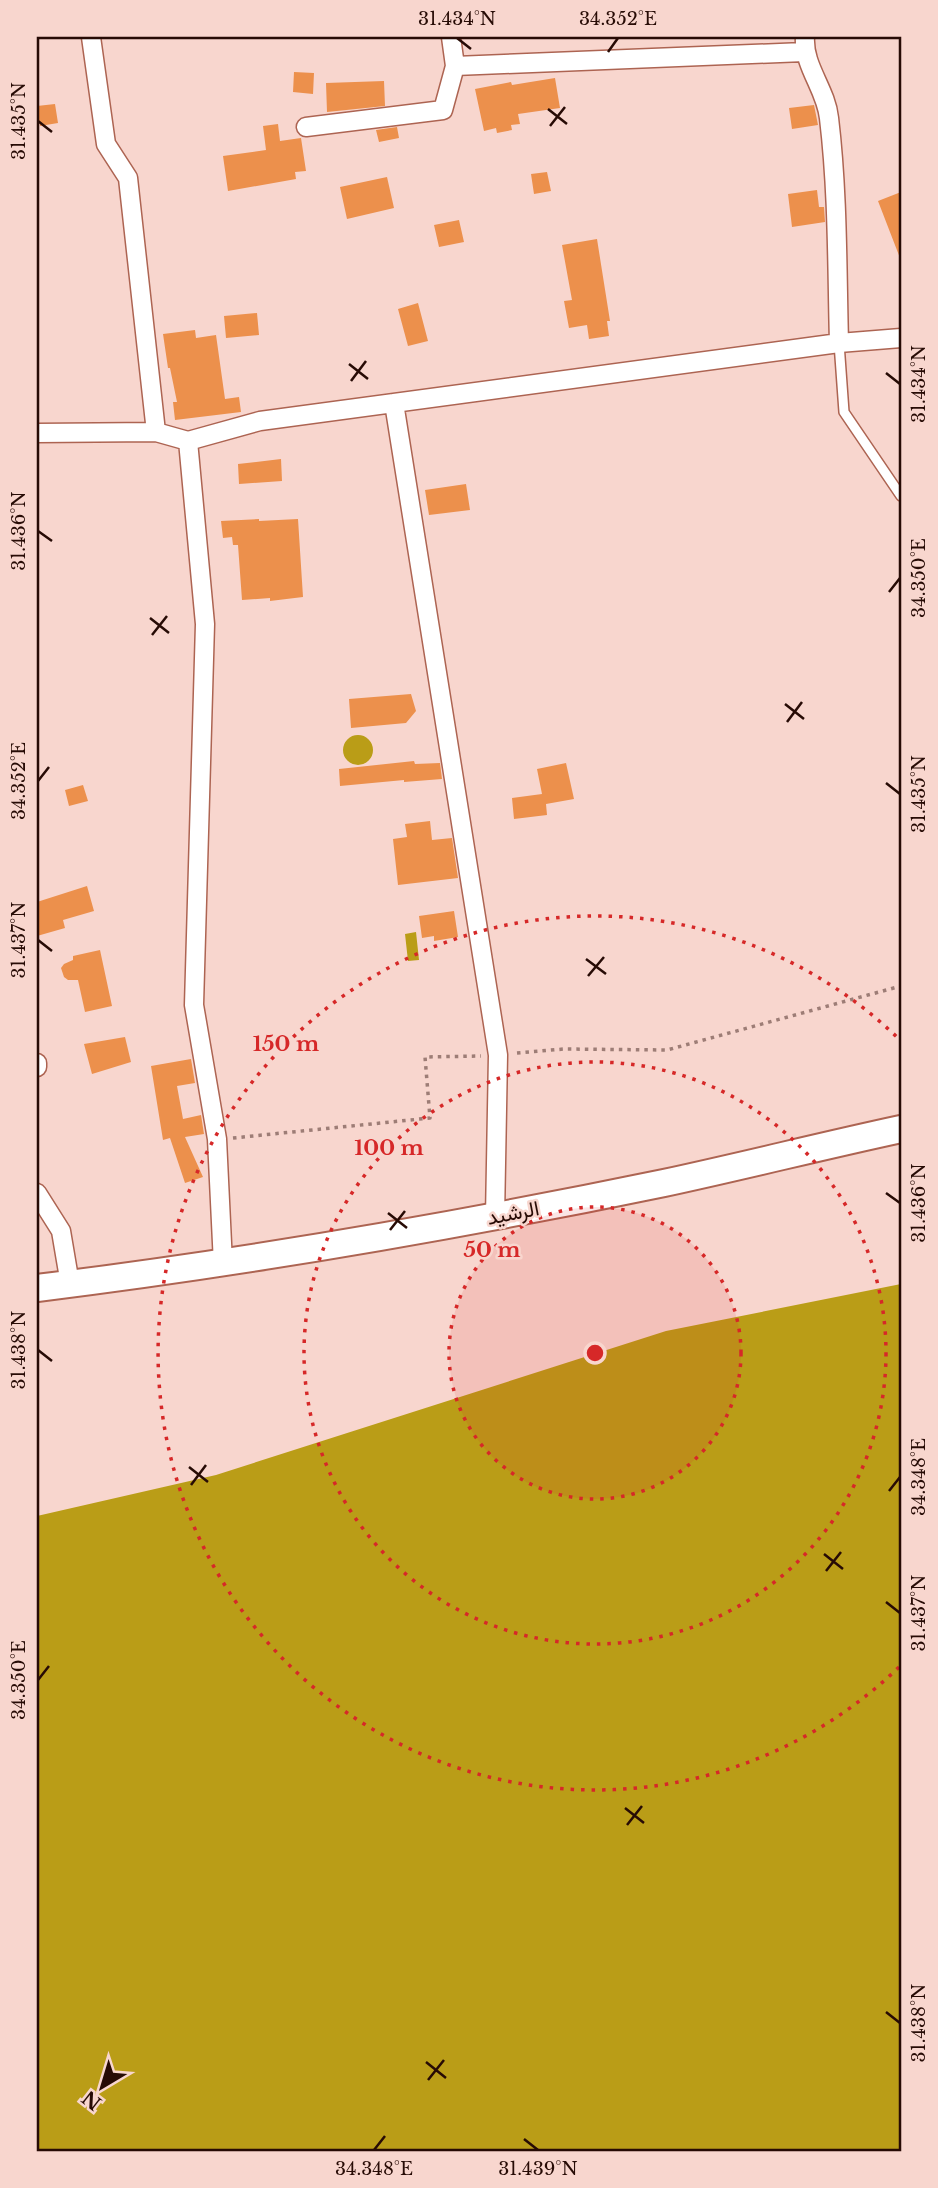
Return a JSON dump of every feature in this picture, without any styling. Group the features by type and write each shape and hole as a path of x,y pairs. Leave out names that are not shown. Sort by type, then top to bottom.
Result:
{"main road":[{"name":"الرشيد","path":"37,1287 223,1264 495,1217 901,1129"}],"street":[{"path":"91,37 106,144 128,178 156,432"},
{"path":"306,127 443,110 455,66 451,37"},
{"path":"455,66 805,44 829,114 836,188 839,343"},
{"path":"37,433 156,432 188,441 260,421 839,343 901,338"},
{"path":"394,403 498,1055 495,1217"},
{"path":"188,441 205,624 194,1005 217,1139 223,1264"},
{"path":"37,1193 61,1231 69,1284"}],"lane":[{"path":"839,343 844,412 901,496"}],"path":[{"path":"217,1139 430,1118 425,1057 498,1055 564,1049 667,1050 901,986"}],"shaded area":[{"path":"358,735 369,739 373,750 369,761 358,765 347,761 343,750 347,739"},
{"path":"416,932 419,960 408,961 405,934"},
{"path":"901,1284 901,2151 37,2151 37,1516 216,1475 666,1331"}],"building":[{"path":"294,72 314,73 313,94 293,92"},
{"path":"555,78 560,108 518,114 520,124 511,125 512,130 497,133 496,128 484,131 475,89"},
{"path":"384,81 385,106 327,112 326,83"},
{"path":"55,104 58,123 40,126 37,106"},
{"path":"814,105 818,125 792,129 789,108"},
{"path":"278,124 280,141 301,138 306,171 295,172 296,179 228,191 223,156 266,150 263,126"},
{"path":"397,127 399,138 379,142 376,130"},
{"path":"547,172 551,191 534,194 531,174"},
{"path":"387,177 394,208 347,219 340,187"},
{"path":"817,190 819,207 824,207 825,222 792,227 788,194"},
{"path":"901,192 901,258 900,258 878,201"},
{"path":"459,220 464,242 439,247 434,225"},
{"path":"597,239 610,321 607,321 609,336 589,339 587,325 569,328 564,301 572,300 562,245"},
{"path":"418,303 428,341 408,346 398,309"},
{"path":"257,313 259,335 226,338 224,316"},
{"path":"195,330 196,338 216,335 225,399 239,397 241,412 175,420 173,402 177,402 163,334"},
{"path":"281,459 282,481 239,484 238,464"},
{"path":"466,484 470,510 429,515 425,490"},
{"path":"298,519 303,597 270,601 270,598 242,600 238,545 233,545 232,537 223,538 221,521"},
{"path":"411,694 416,711 406,723 351,728 349,699"},
{"path":"414,761 415,764 440,763 442,779 340,786 339,769"},
{"path":"566,763 574,799 546,804 547,815 514,819 512,798 542,794 537,769"},
{"path":"83,785 88,801 69,806 65,790"},
{"path":"430,821 432,840 452,838 458,878 398,885 393,839 407,837 405,824"},
{"path":"87,886 94,911 63,920 65,928 37,936 37,902"},
{"path":"454,911 458,937 434,941 434,936 422,938 419,916"},
{"path":"100,950 112,1006 85,1012 78,980 68,980 61,968 73,960 73,956"},
{"path":"125,1037 131,1062 92,1074 84,1044"},
{"path":"191,1059 195,1083 177,1086 183,1119 201,1115 204,1134 185,1137 203,1177 185,1183 170,1138 163,1140 151,1066"}]}
